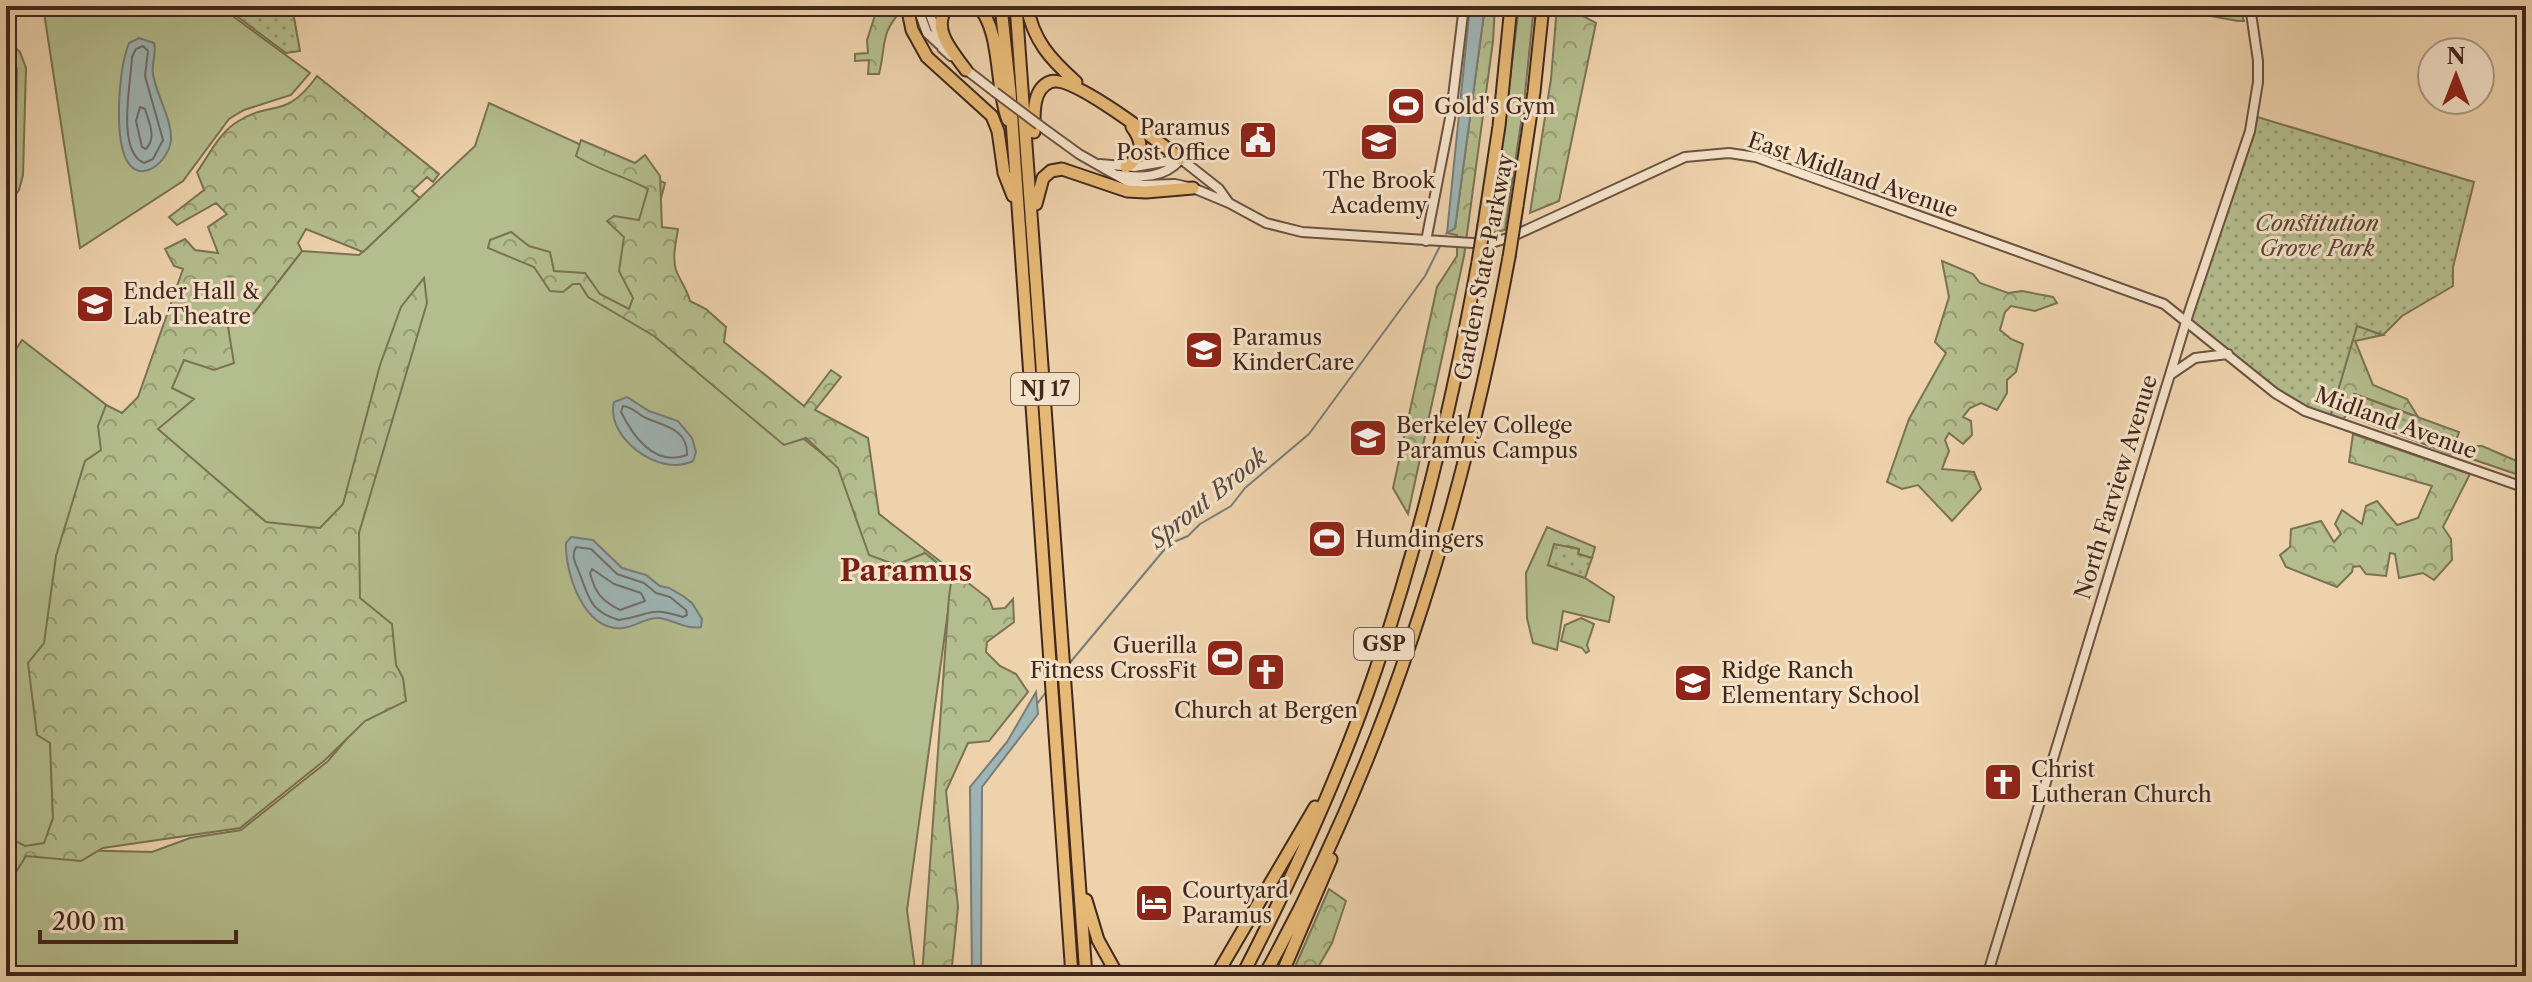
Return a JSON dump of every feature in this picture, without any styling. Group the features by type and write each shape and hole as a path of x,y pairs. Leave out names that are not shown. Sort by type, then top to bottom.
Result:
{"highway":[{"path":"948,6 941,17 941,30 966,70"},
{"path":"978,6 988,24 1002,106 1012,130"},
{"name":"NJ 17","path":"1001,6 1072,972"},
{"name":"NJ 17","path":"1016,6 1086,976"},
{"path":"1027,6 1031,26 1041,47 1088,93"},
{"name":"Garden State Parkway","path":"1242,976 1290,882 1346,750 1386,639 1417,535 1452,398 1478,262 1499,126 1511,6"},
{"name":"Garden State Parkway","path":"1264,976 1306,896 1351,799 1402,665 1445,530 1470,438 1509,257 1531,116 1543,6"},
{"path":"918,7 912,30 927,57 994,121 1004,173 1018,209"},
{"path":"1031,184 1035,105 1042,88 1057,80 1088,93 1181,159"},
{"path":"1126,167 1136,159 1141,147 1130,123"},
{"path":"1033,228 1040,184 1047,174 1057,169 1127,191 1193,188"},
{"path":"1216,976 1285,861 1346,750"},
{"path":"1281,976 1331,860 1351,799"},
{"path":"1077,856 1090,918 1118,976"}],"street":[{"path":"1426,241 1451,113 1464,6"},
{"name":"North Farview Avenue","path":"1987,976 2186,319 2254,116 2258,61 2250,6"},
{"path":"918,7 927,33 966,70"},
{"name":"East Midland Avenue","path":"966,70 1039,125 1114,174 1138,185 1175,184 1193,188 1280,228 1454,244 1496,243 1685,157 1711,153 1742,154 2153,299 2186,319"},
{"name":"East Midland Avenue","path":"1096,164 1126,167 1181,159 1219,189 1229,203"},
{"name":"East Midland Avenue","path":"1114,174 1130,177 1159,174 1171,169 1181,159"},
{"name":"Midland Avenue","path":"2186,319 2275,393 2317,417 2526,488"},
{"path":"2169,376 2195,358 2228,354"}],"green space":[{"path":"43,6 219,6 310,73 291,95 244,110 229,119 183,181 80,248"},
{"path":"223,6 292,6 300,51 286,53"},
{"path":"878,6 903,8 887,32 879,74 868,74 869,60 855,61 855,54 868,53 867,40"},
{"path":"1485,6 1495,6 1493,41 1464,256 1408,514 1393,488 1437,287 1457,256 1457,235 1447,233 1455,228"},
{"path":"1519,6 1534,6 1524,103 1505,230 1491,233"},
{"path":"1557,6 1585,6 1581,15 1596,23 1559,201 1530,213 1551,79"},
{"path":"2156,6 2239,6 2244,21 2238,21"},
{"path":"6,38 20,52 26,68 23,175 19,190 6,207 6,190 15,173 17,71"},
{"path":"6,67 15,67 12,174 6,174"},
{"path":"317,76 439,174 433,182 427,177 412,191 420,198 363,252 306,229 298,243 302,251 254,313 228,327 234,363 214,370 184,360 172,388 194,399 158,429 266,522 320,528 343,504 380,365 401,307 424,278 427,303 359,533 360,598 392,624 396,665 403,678 406,701 365,721 325,760 240,828 103,848 81,861 26,856 6,888 6,836 25,846 44,843 53,818 50,743 37,735 28,663 44,643 56,556 85,461 101,450 98,426 106,405 122,413 138,397 183,269 174,266 165,249 185,239 195,250 218,253 208,227 227,214 216,203 177,225 169,217 204,190 197,172 225,132 249,115 296,99"},
{"path":"489,103 665,183 634,303 865,488 879,514 953,575 907,910 916,976 6,976 6,365 22,340 118,414 50,731 53,818 45,843 31,849 152,852 190,838 241,830 328,761 388,690 150,434 188,344 254,313 302,251 359,255 475,146"},
{"name":"Constitution Grove Park","path":"2254,116 2474,182 2453,267 2453,286 2402,316 2383,335 2357,326 2329,421 2305,411 2186,319"},
{"path":"581,140 635,163 645,155 660,176 662,227 678,229 674,255 676,270 690,301 706,309 726,327 724,342 804,406 831,370 841,377 815,410 868,438 879,514 989,599 993,609 1005,608 1013,599 1014,622 987,642 986,652 1000,666 1016,674 1028,692 989,741 968,743 946,791 958,907 951,976 922,976 952,575 925,553 896,565 869,555 838,468 806,438 784,445 654,336 588,297 580,284 573,284 563,292 550,291 534,267 488,248 490,240 511,232 529,246 550,252 554,271 585,273 600,294 629,309 633,298 619,271 624,237 607,221 614,216 639,220 648,189 576,156"},
{"path":"1942,261 1973,274 1980,283 2008,293 2022,291 2053,297 2057,303 2035,311 2011,306 2005,312 2000,330 2023,344 2016,372 2007,380 2007,393 1997,410 1981,403 1970,408 1963,417 1971,421 1972,435 1963,444 1949,433 1945,440 1949,451 1942,469 1974,472 1981,489 1952,521 1918,485 1902,489 1887,482 1909,419 1946,353 1935,342 1949,297"},
{"path":"2357,325 2383,335 2355,341 2373,385 2407,399 2418,417 2355,394 2340,424 2329,421"},
{"path":"2354,394 2459,432 2451,454 2346,415"},
{"path":"2353,434 2470,474 2443,527 2451,539 2452,560 2434,580 2423,573 2399,578 2395,554 2390,553 2386,576 2366,574 2360,566 2353,567 2337,587 2286,567 2280,555 2290,547 2291,529 2321,521 2334,542 2341,534 2335,524 2342,510 2362,524 2366,506 2377,501 2397,525 2418,518 2432,486 2349,462"},
{"path":"2476,446 2519,462 2519,475 2472,459"},
{"path":"1547,527 1595,547 1592,558 1578,554 1579,549 1568,546 1548,565 1585,578 1614,597 1609,622 1563,611 1557,650 1533,643 1527,618 1526,573"},
{"path":"1554,544 1579,549 1578,554 1592,558 1585,578 1548,565"},
{"path":"1581,618 1594,624 1586,653 1582,648 1561,641 1565,625"},
{"path":"1329,889 1346,901 1332,943 1313,976 1291,976"}],"water":[{"path":"1470,6 1485,6 1455,228 1447,233"},
{"path":"139,38 154,43 153,74 171,132 165,156 146,171 132,167 126,159 119,117 120,84 126,54 129,43"},
{"path":"627,397 649,411 678,421 692,438 696,452 693,461 679,465 665,464 637,451 618,428 613,415 614,402"},
{"path":"571,537 593,540 622,568 646,575 660,586 683,596 692,603 702,619 701,627 659,618 623,628 609,627 598,621 588,611 573,584 566,543"},
{"path":"1036,692 1038,714 982,787 981,976 972,976 970,787 1007,742"}],"waterway":[{"name":"Sprout Brook","path":"1068,665 1169,544 1188,536 1200,524 1231,506 1245,488 1309,434 1425,276 1441,244"},
{"name":"Sprout Brook","path":"1037,704 1046,692"}],"place":[{"name":"Gold's Gym","path":"1406,106"},
{"name":"Paramus Post Office","path":"1258,140"},
{"name":"The Brook Academy","path":"1379,142"},
{"name":"Ender Hall & Lab Theatre","path":"95,304"},
{"name":"Paramus KinderCare","path":"1204,350"},
{"name":"Berkeley College Paramus Campus","path":"1368,438"},
{"name":"Humdingers","path":"1327,539"},
{"name":"Guerilla Fitness CrossFit","path":"1225,658"},
{"name":"Church at Bergen","path":"1266,672"},
{"name":"Ridge Ranch Elementary School","path":"1693,683"},
{"name":"Christ Lutheran Church","path":"2003,782"},
{"name":"Courtyard Paramus","path":"1154,903"}],"district":[{"name":"Paramus","path":"906,570"}]}
